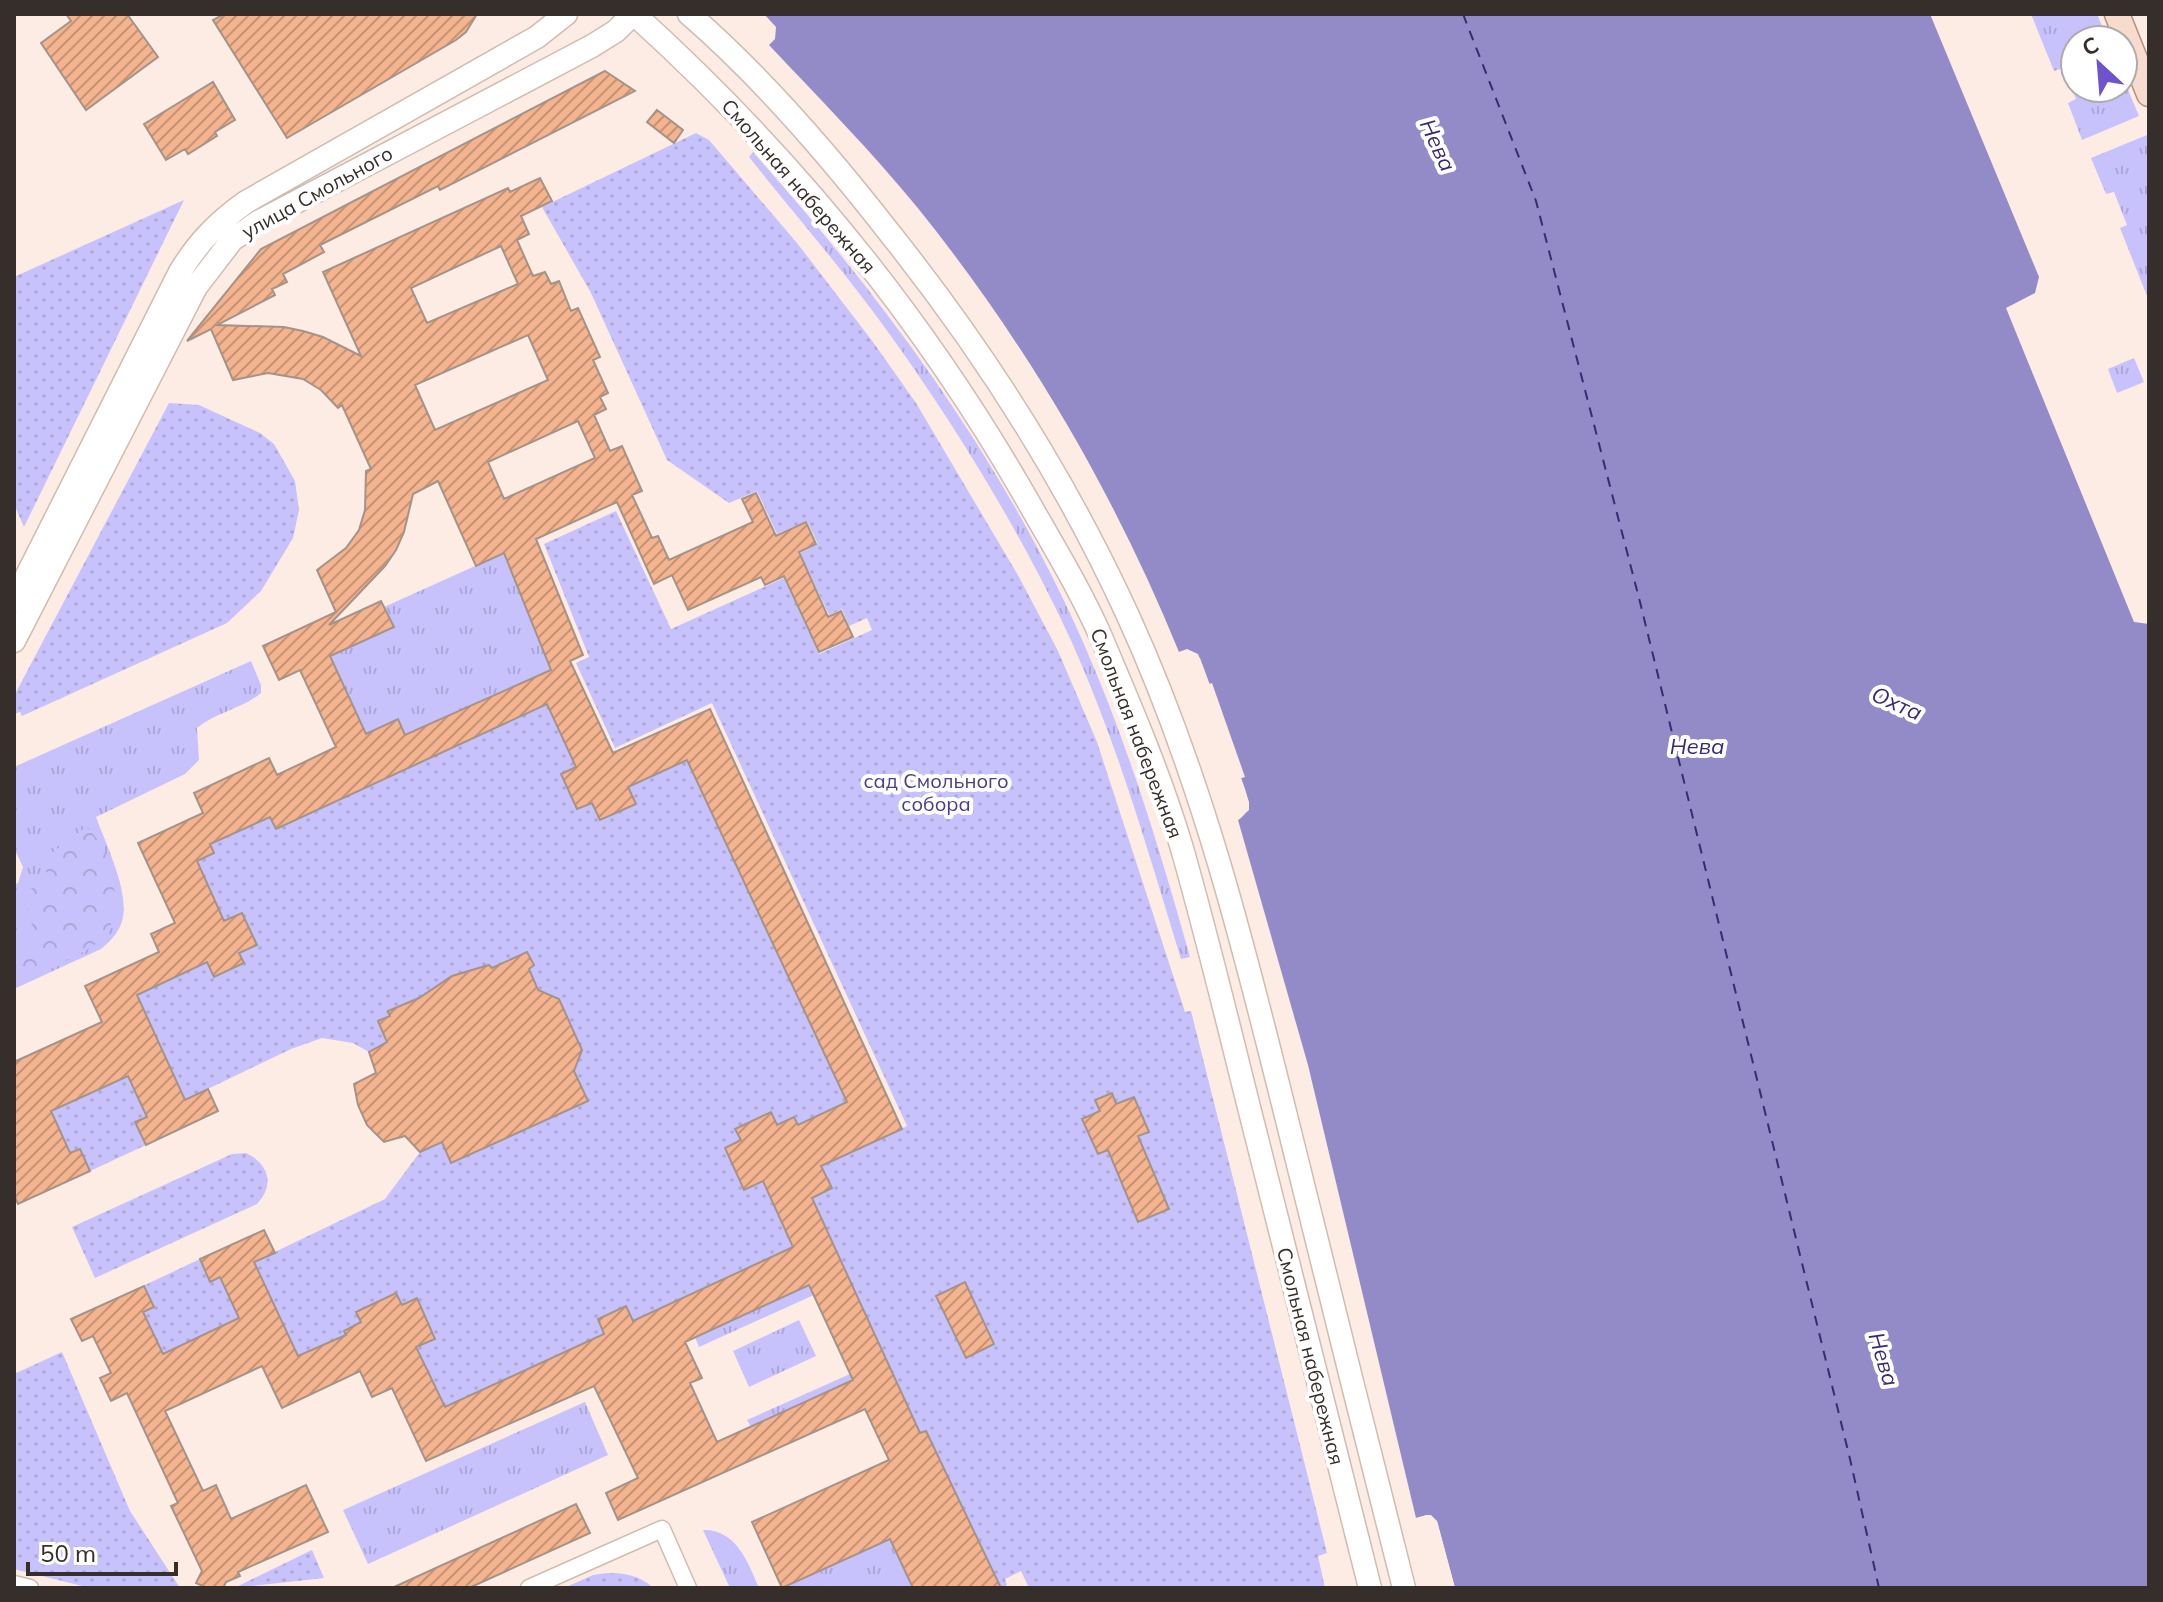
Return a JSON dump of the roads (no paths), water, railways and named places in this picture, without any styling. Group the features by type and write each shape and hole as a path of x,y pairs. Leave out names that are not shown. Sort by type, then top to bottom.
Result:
{"main road":[{"name":"улица Смольного","path":"14,601 196,245 219,222 246,202 537,37 566,14"},
{"name":"улица Смольного","path":"14,641 196,287 232,240 258,222 592,46 616,31 634,14"},
{"name":"Смольная набережная","path":"634,14 735,110 831,216 913,320 954,378 999,451 1099,632 1180,841 1370,1588"},
{"name":"Смольная набережная","path":"689,14 766,90 858,192 942,299 1029,432 1089,537 1129,617 1210,828 1254,989 1404,1588"},
{"path":"2117,14 2149,94"}],"street":[{"path":"529,1588 662,1529 688,1588"},
{"path":"14,1584 30,1588"}],"water":[{"name":"Нева","path":"764,14 1930,14 2039,277 2035,293 2006,308 2134,622 2149,624 2149,1588 1455,1588 1437,1521 1427,1515 1416,1518 1308,1065 1238,820 1248,806 1241,778 1244,777 1200,658 1188,650 1179,652 1154,592 1096,476 1030,364 957,258 917,207 769,45 775,39 776,27"}],"water label":[{"name":"Охта","path":"1897,703"}],"park label":[{"name":"сад Смольного собора","path":"936,792"}]}
